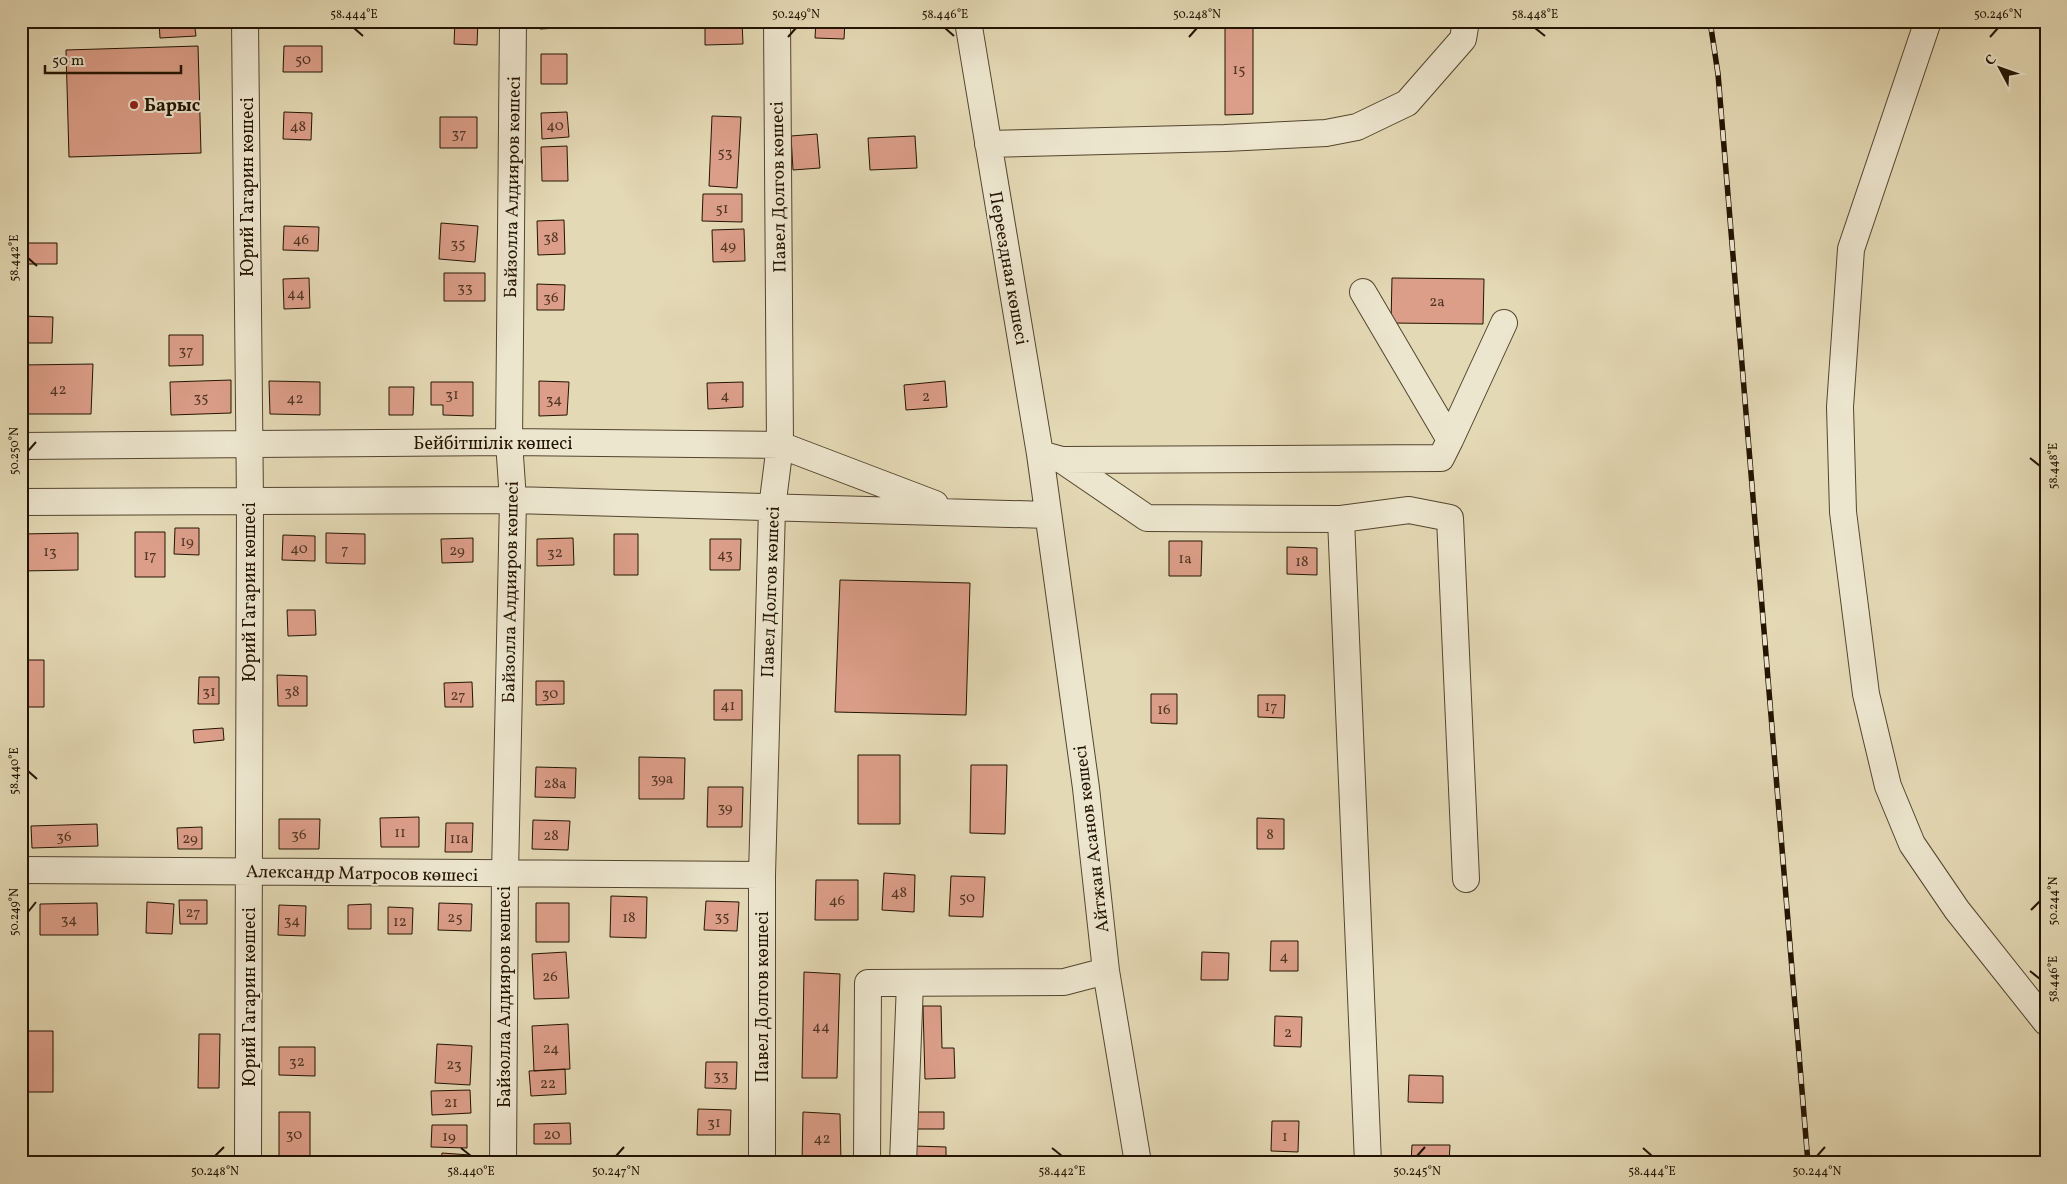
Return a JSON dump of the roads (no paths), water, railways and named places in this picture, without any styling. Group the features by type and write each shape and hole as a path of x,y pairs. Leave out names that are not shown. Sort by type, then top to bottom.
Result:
{"street":[{"name":"Юрий Гагарин көшесі","path":"245,21 250,501 248,1163"},
{"name":"Байзолла Алдияров көшесі","path":"502,1163 504,874 513,500 509,442 513,21"},
{"name":"Павел Долгов көшесі","path":"762,1163 762,875 772,508 780,445 777,21"},
{"name":"Переездная көшесі","path":"968,21 988,144 1051,457 1048,515"},
{"path":"988,144 1234,138 1326,133 1357,127 1407,103 1463,39 1466,21"},
{"path":"1928,21 1851,250 1840,407 1843,512 1866,694 1888,786 1912,844 1957,910 2046,1022"},
{"path":"1363,292 1450,440"},
{"path":"1051,457 1441,458 1504,323"},
{"name":"Бейбітшілік көшесі","path":"21,446 509,442 780,445 952,511"},
{"path":"1051,457 1147,518 1341,519 1409,510 1450,518 1466,879"},
{"name":"Бейбітшілік көшесі","path":"21,502 513,500 1048,515"},
{"name":"Айтжан Асанов көшесі","path":"1048,515 1086,788 1106,971 1138,1163"},
{"path":"1341,519 1368,1163"},
{"name":"Александр Матросов көшесі","path":"21,870 762,875"},
{"path":"866,1163 868,983 1064,982 1106,971"},
{"path":"903,1163 910,983"}],"railway":[{"path":"1710,21 1718,74 1808,1163"}],"place":[{"name":"Барыс","path":"134,105"}]}
